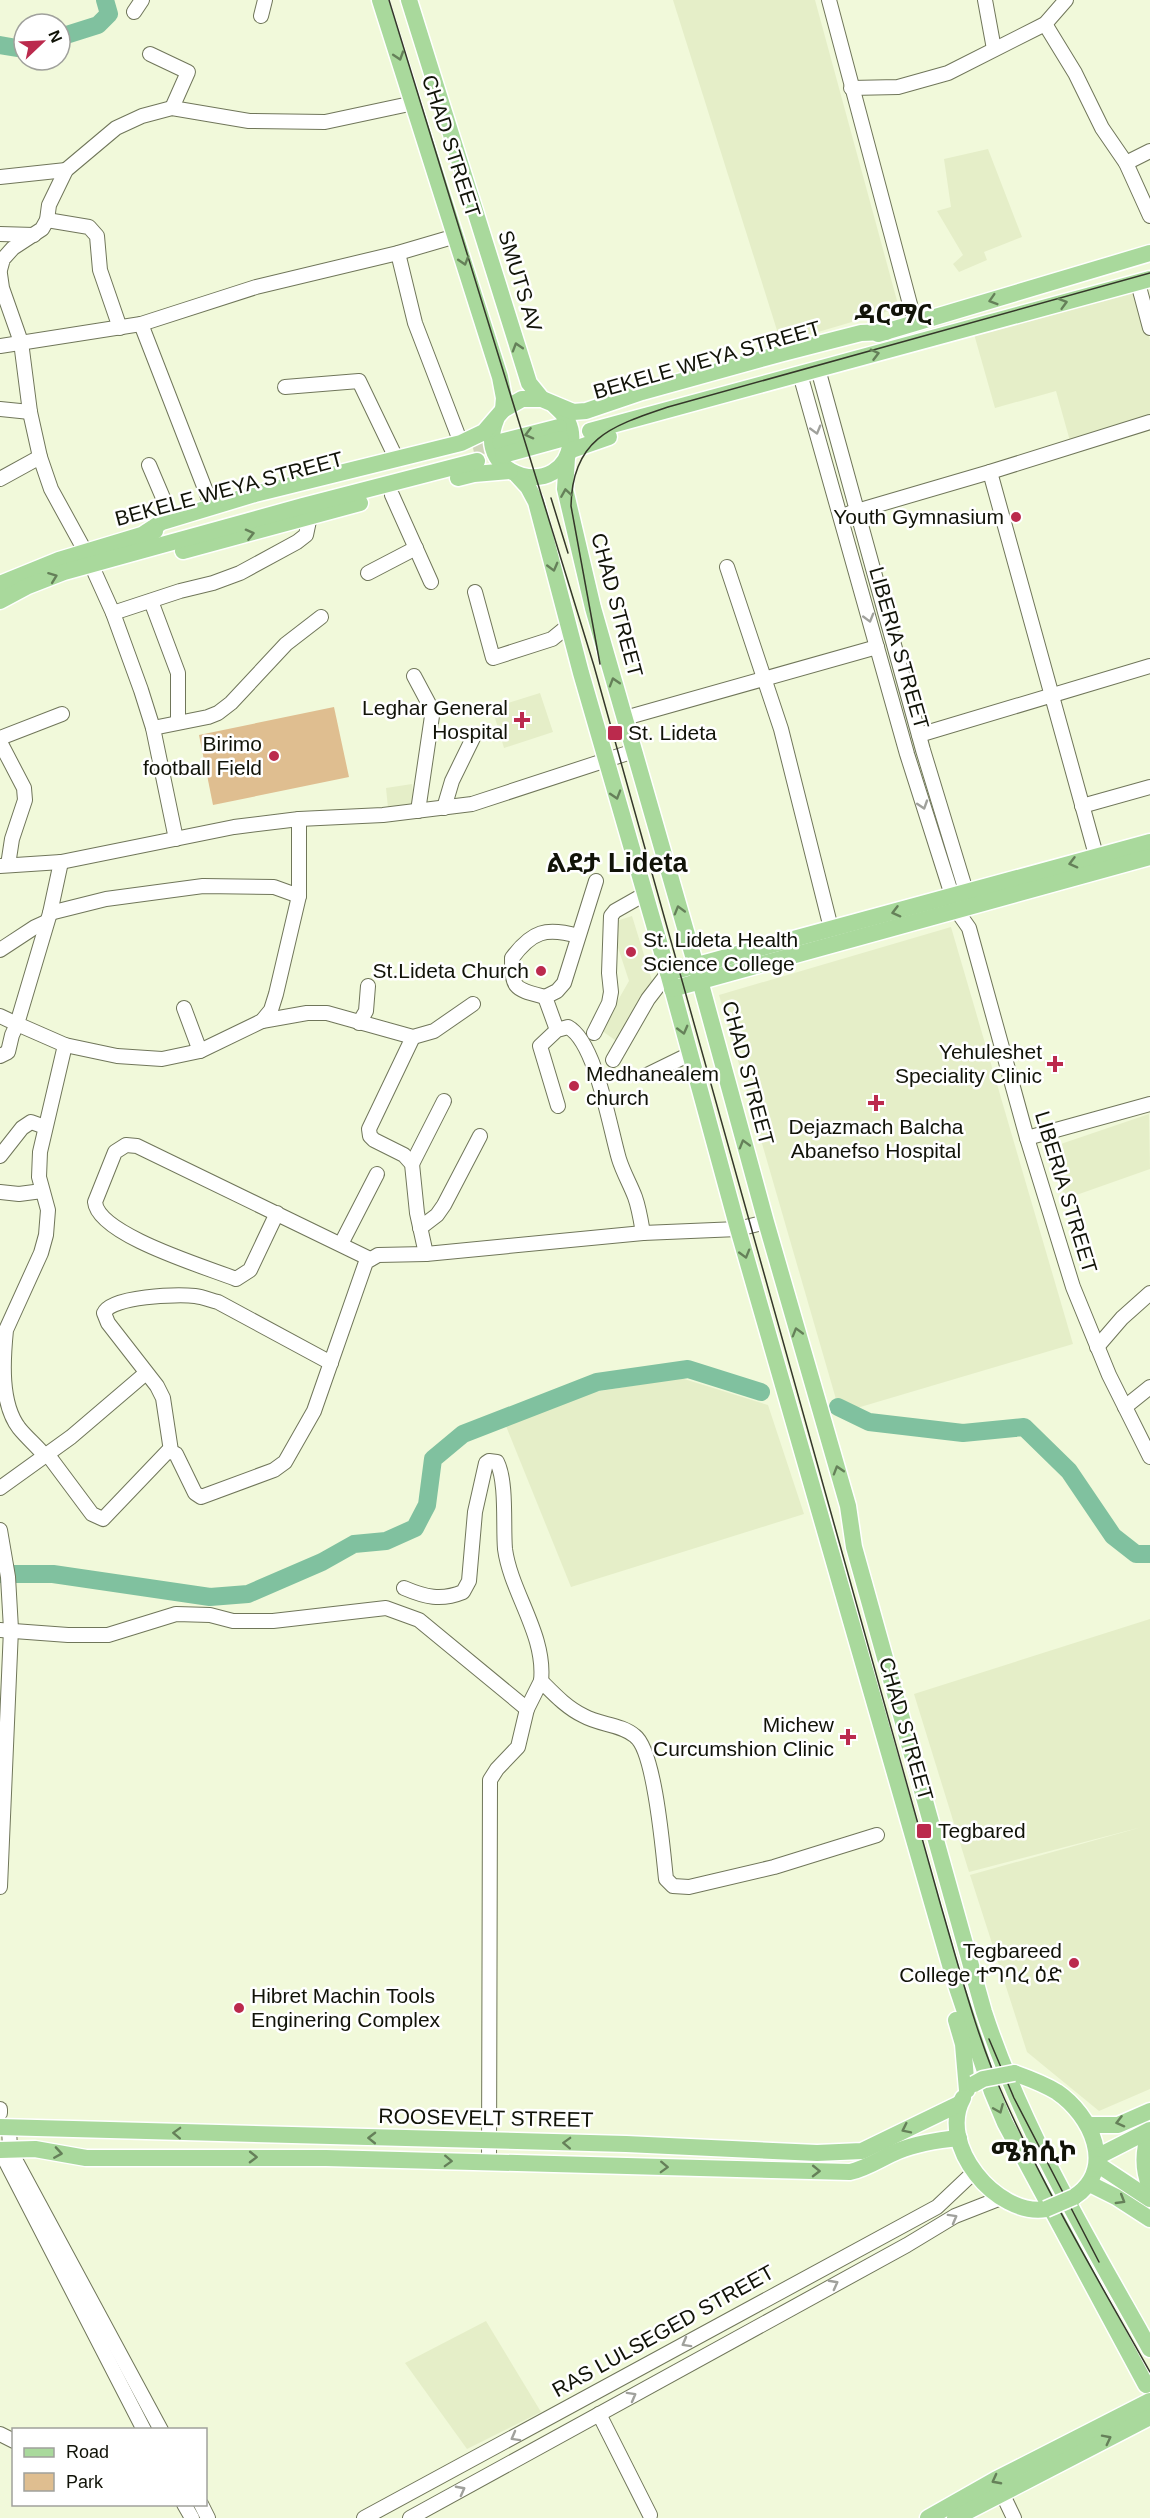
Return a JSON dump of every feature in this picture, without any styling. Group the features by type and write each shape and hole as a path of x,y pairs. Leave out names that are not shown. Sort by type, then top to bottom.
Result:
{"main road":[{"name":"CHAD STREET","path":"381,0 500,376 504,398 500,414"},
{"name":"SMUTS AV","path":"409,0 529,383 548,402"},
{"name":"BEKELE WEYA STREET","path":"1147,281 793,376 589,424 1150,253"},
{"path":"0,601 89,558 153,549 292,509 471,451 500,414 522,399 548,402 573,412 586,411 783,353 861,333 886,332"},
{"path":"502,448 590,442 722,404 793,376"},
{"path":"153,549 173,554 474,474 513,473 532,478 545,476 557,469 564,444 572,436 568,421 548,402"},
{"path":"500,414 492,435 493,448 498,460 513,473"},
{"name":"CHAD STREET","path":"564,444 565,489 593,608 852,1525 854,1547 984,2012 999,2056 1037,2140 1150,2349"},
{"path":"145,533 172,519 255,494 397,460 471,451"},
{"name":"BEKELE WEYA STREET","path":"0,584 21,574 89,558 145,533 471,451"},
{"name":"CHAD STREET","path":"513,473 528,487 536,502 568,626 645,894 667,981 690,1054 738,1229 955,1982 992,2092 1018,2149 1148,2404"},
{"path":"1099,864 1150,842"},
{"path":"667,981 1099,864 1150,857"},
{"name":"CHAD STREET","path":"814,1490 815,1525 819,1546 963,2044 967,2093"},
{"name":"CHAD STREET","path":"852,1525 862,1545 1000,2035 1018,2075"},
{"path":"1150,2131 1097,2160 1081,2192 1043,2209 1022,2208 1001,2198 974,2172 960,2138 957,2114 967,2093 992,2076 1018,2075 1057,2093 1074,2107 1089,2125 1097,2160 1150,2199"},
{"name":"ROOSEVELT STREET","path":"2,2119 230,2135 626,2145 817,2153 862,2151 967,2093"},
{"path":"1089,2125 1118,2125 1150,2111"},
{"path":"1150,2131 1144,2149 1146,2177 1150,2187"},
{"name":"ROOSEVELT STREET","path":"3,2150 35,2150 86,2158 315,2158 850,2172 866,2168 897,2152 924,2143 960,2138"},
{"path":"625,2166 626,2145"},
{"path":"1081,2192 1150,2219"},
{"path":"1081,2192 1150,2331"},
{"path":"1043,2209 1148,2404"},
{"path":"955,2518 1002,2493 1148,2404"},
{"path":"928,2518 995,2480 1148,2404"}],"street":[{"path":"134,12 142,0"},
{"path":"261,16 265,0"},
{"path":"829,0 915,323"},
{"path":"985,0 994,49"},
{"path":"851,88 898,87 948,73 1045,24 1066,0"},
{"path":"1045,24 1075,73 1102,128 1126,162 1150,216"},
{"path":"150,54 188,72 172,108"},
{"path":"176,839 153,728 113,613 89,558 51,489 40,457 30,412 21,342 5,307 0,272 3,259 13,248 42,229 47,220 49,205 66,170 116,128 142,116 172,108 249,121 325,122 414,103"},
{"path":"1126,162 1150,151"},
{"path":"0,177 66,170"},
{"path":"47,220 89,226 94,231 98,240 100,270 120,328"},
{"path":"0,234 34,235"},
{"path":"0,346 141,324 256,287 398,253 456,236"},
{"path":"398,253 415,323 471,451"},
{"path":"1147,281 1150,328"},
{"path":"141,324 212,507"},
{"name":"LIBERIA STREET","path":"818,369 919,735 969,928 1073,1287 1096,1347 1150,1457"},
{"name":"LIBERIA STREET","path":"793,376 840,516 887,682 962,902"},
{"path":"285,387 359,381 397,460"},
{"path":"0,409 30,412"},
{"path":"840,516 1150,422"},
{"path":"0,478 40,457"},
{"path":"149,465 172,519"},
{"path":"990,472 1099,864"},
{"path":"392,495 431,582"},
{"path":"113,613 240,573 306,535 310,516"},
{"path":"368,573 416,548"},
{"path":"727,567 781,729 833,937"},
{"path":"475,592 494,658 552,639 568,626"},
{"path":"151,601 178,673 178,722"},
{"path":"153,728 218,713 231,703 286,644 321,617"},
{"path":"625,718 877,646"},
{"path":"919,735 1150,666"},
{"path":"414,676 430,706 432,716 418,811"},
{"path":"887,682 903,676"},
{"path":"62,714 0,740 24,788 25,800 6,837 4,866 61,862 234,827 299,819 383,815 483,802 634,751"},
{"path":"444,808 452,781 474,738"},
{"path":"1082,806 1150,787"},
{"path":"262,1022 271,1010 276,994 298,896 299,819"},
{"path":"0,1056 8,1052 12,1035 18,1024 48,918 61,862"},
{"path":"578,936 551,930 541,932 528,940 512,958 512,980 515,987 545,997 557,991 564,983 596,881"},
{"path":"0,950 48,918 106,899 203,886 274,887 298,896"},
{"path":"594,1033 609,1003 611,992 609,973 611,916 615,911 645,894"},
{"path":"613,1060 648,999 667,981"},
{"path":"359,1023 366,1011 368,986"},
{"path":"545,997 557,1030"},
{"path":"0,1016 64,1044 117,1056 162,1059 200,1052 262,1022 318,1012 413,1037 434,1031 473,1004"},
{"path":"184,1008 200,1052"},
{"path":"558,1106 540,1054 540,1046 557,1030 567,1027 572,1029 591,1061 611,1120 619,1159 636,1199 644,1233"},
{"path":"412,1164 404,1155 374,1140 370,1136 369,1129 413,1037"},
{"path":"64,1044 40,1152 39,1177 48,1210 46,1235 41,1253 5,1319 4,1344 8,1405 19,1427 47,1455 92,1514 103,1519 158,1459 171,1451"},
{"path":"647,1075 690,1054"},
{"path":"426,1254 420,1228 412,1164 444,1101"},
{"path":"1028,1138 1150,1104"},
{"path":"0,1156 25,1125 31,1122 45,1127"},
{"path":"420,1228 437,1215 444,1205 480,1136"},
{"path":"278,1213 250,1270 236,1279 139,1242 103,1218 96,1210 95,1202 115,1152 126,1145 137,1146 278,1213 370,1259"},
{"path":"341,1244 377,1174"},
{"path":"0,1192 19,1194 42,1191"},
{"path":"331,1363 218,1302 198,1296 140,1298 106,1309 104,1313 108,1323 157,1386 163,1398 171,1451 177,1456 195,1493 201,1497 281,1467 314,1412 331,1363 366,1262 378,1255 426,1254 644,1233 738,1229 766,1222"},
{"path":"1096,1347 1122,1318 1150,1293"},
{"path":"0,1488 47,1455 146,1372"},
{"path":"1125,1407 1150,1387"},
{"path":"404,1588 424,1597 438,1599 464,1592 469,1581 475,1512 486,1463 497,1462 505,1522 506,1550 541,1659 541,1681 527,1709 518,1747 490,1780 489,2163"},
{"path":"0,1530 8,1577 0,1887"},
{"path":"6,1629 68,1635 108,1635 176,1614 210,1615 233,1621 273,1621 386,1608 419,1620 527,1709"},
{"path":"541,1681 560,1700 584,1717 624,1729 638,1737 645,1751 658,1812 666,1879 673,1886 689,1887 774,1867 877,1835"},
{"path":"2,2119 3,2150 143,2428"},
{"path":"3,2150 160,2428"},
{"name":"RAS LULSEGED STREET","path":"364,2518 937,2207 974,2172"},
{"name":"RAS LULSEGED STREET","path":"410,2518 955,2216 1001,2198"},
{"path":"804,2278 814,2295"},
{"path":"747,2310 757,2326"},
{"path":"581,2400 595,2416 650,2515"},
{"path":"1002,2493 1014,2518"}],"shaded area":[{"path":"673,0 815,0 899,308 781,343"},
{"path":"988,149 1022,237 984,252 987,260 959,272 953,264 963,255 937,211 951,207 944,159"},
{"path":"1137,289 1150,340 1150,419 1070,441 1056,391 995,408 974,334"},
{"name":"Leghar General Hospital","path":"540,693 553,732 504,748 492,708"},
{"path":"412,784 414,804 388,808 386,788"},
{"name":"St. Lideta Health Science College","path":"632,916 653,984 619,1043 601,1030 629,981 610,923"},
{"name":"Dejazmach Balcha Abanefso Hospital","path":"951,927 1073,1344 840,1413 719,995"},
{"path":"1149,1114 1150,1169 1065,1199 1049,1148"},
{"path":"681,1378 768,1405 804,1514 571,1587 506,1426 594,1392"},
{"path":"1150,1619 1150,2089 1099,2111 1027,2052 970,1875 1142,1827 969,1872 914,1694"},
{"path":"486,2321 541,2412 467,2449 405,2363"}],"green space":[{"name":"Birimo football Field","path":"334,707 349,777 213,805 199,735"}],"waterway":[{"path":"72,33 98,25 109,14 105,0"},
{"path":"0,45 12,47"},
{"path":"0,1574 53,1574 210,1597 248,1594 322,1562 354,1544 386,1541 415,1528 427,1505 433,1459 463,1434 597,1382 688,1369 761,1392"},
{"path":"838,1407 869,1422 963,1433 1024,1427 1069,1471 1113,1536 1136,1554 1150,1554"}],"tunnel":[{"path":"473,448 500,442"}],"tram line":[{"path":"389,0 594,666 970,2004 995,2077 1038,2170 1150,2372"},
{"path":"600,664 571,506 573,483 579,465 587,450 599,438 629,421 668,407 1150,273"},
{"path":"551,498 568,553"},
{"path":"989,2039 1014,2098 1099,2262"}],"place":[{"name":"Youth Gymnasium","path":"1016,517"},
{"name":"Leghar General Hospital","path":"522,720"},
{"name":"St. Lideta","path":"615,733"},
{"name":"Birimo football Field","path":"274,756"},
{"name":"St. Lideta Health Science College","path":"631,952"},
{"name":"St.Lideta Church","path":"541,971"},
{"name":"Yehuleshet Speciality Clinic","path":"1055,1064"},
{"name":"Medhanealem church","path":"574,1086"},
{"name":"Dejazmach Balcha Abanefso Hospital","path":"876,1103"},
{"name":"Michew Curcumshion Clinic","path":"848,1737"},
{"name":"Tegbared","path":"924,1831"},
{"name":"Tegbareed College ተግባረ ዕድ","path":"1074,1963"},
{"name":"Hibret Machin Tools Enginering Complex","path":"239,2008"}],"district":[{"name":"ዳርማር","path":"893,314"},
{"name":"ልደታ Lideta","path":"617,863"},
{"name":"ሜክሲኮ","path":"1034,2152"}]}
